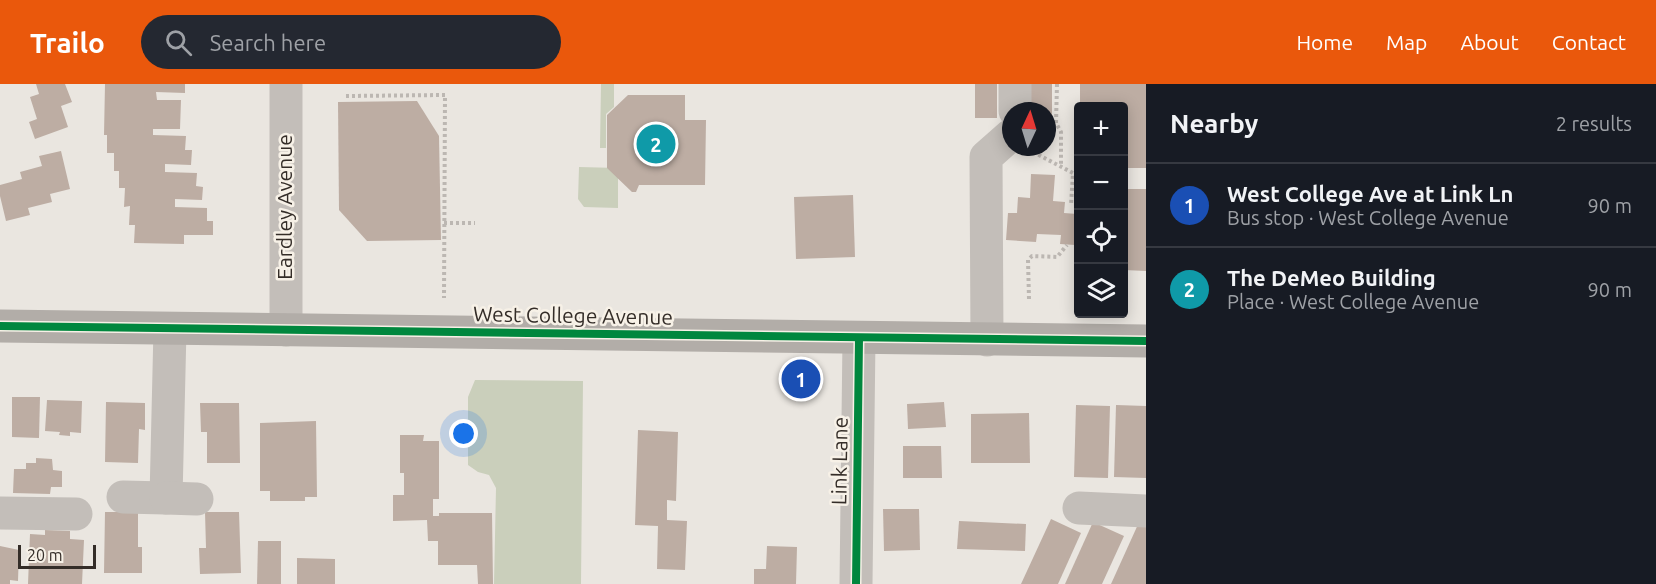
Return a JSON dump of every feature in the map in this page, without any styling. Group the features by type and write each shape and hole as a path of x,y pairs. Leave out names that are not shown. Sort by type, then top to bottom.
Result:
{"main road":[{"name":"West College Avenue","path":"0,326 1146,342"}],"street":[{"name":"Eardley Avenue","path":"286,84 286,330"},
{"path":"1015,84 1015,102"},
{"path":"987,339 986,157 1002,143"},
{"path":"123,496 181,498 170,329"},
{"name":"Link Lane","path":"856,584 859,338"},
{"path":"1079,508 1146,511"},
{"path":"0,513 76,514"}],"path":[{"path":"1056,84 1056,123 1061,132 1061,166"},
{"path":"346,96 445,95 444,298"},
{"path":"1042,156 1073,173 1071,205"},
{"path":"444,223 475,223"},
{"path":"1029,299 1028,260 1032,256 1058,257 1067,245"}],"green space":[{"path":"601,84 614,84 614,107 606,114 606,148 600,148"},
{"path":"579,167 618,168 618,208 584,207 578,199"},
{"path":"475,380 583,381 581,584 494,584 496,488 489,475 478,472 468,465 468,397"}],"building":[{"path":"36,84 65,84 72,102 61,106 68,127 35,139 29,122 37,119 30,97 39,94"},
{"path":"105,84 185,84 185,93 156,92 157,100 181,100 180,129 153,129 153,135 186,136 185,150 192,150 191,165 165,164 165,172 197,173 196,186 203,187 202,200 175,199 175,207 207,208 207,221 213,221 213,235 184,235 184,244 134,243 135,225 129,225 130,206 124,207 125,188 119,188 119,171 114,171 114,153 107,153 107,135 104,135"},
{"path":"975,84 997,84 997,118 975,118"},
{"path":"1030,84 1052,84 1052,102 1031,102"},
{"path":"1080,84 1146,84 1146,168 1128,168 1128,102 1080,102"},
{"path":"628,95 685,95 685,120 706,120 705,185 639,185 636,192 632,192 607,168 607,115"},
{"path":"417,101 439,136 441,240 367,241 339,210 338,102"},
{"path":"61,151 70,189 50,194 52,202 28,208 30,215 6,221 0,196 0,185 22,179 20,172 42,166 39,156"},
{"path":"1031,174 1055,175 1053,201 1065,202 1064,213 1074,214 1074,245 1060,244 1061,235 1037,234 1036,242 1006,240 1008,213 1017,213 1018,197 1030,198"},
{"path":"1128,189 1146,189 1146,271 1128,270"},
{"path":"853,195 855,257 796,259 794,197"},
{"path":"12,397 40,397 39,438 12,437"},
{"path":"47,400 82,401 81,433 70,432 70,436 59,435 60,432 45,431"},
{"path":"106,402 145,403 145,430 139,429 138,463 105,462"},
{"path":"944,402 946,427 908,429 907,404"},
{"path":"200,403 239,403 240,463 207,463 207,432 201,432"},
{"path":"1076,405 1110,406 1108,478 1074,477"},
{"path":"1116,405 1146,406 1146,478 1114,477"},
{"path":"1029,413 1030,463 971,463 971,414"},
{"path":"316,421 317,497 305,497 305,501 270,501 270,491 260,491 260,423"},
{"path":"638,430 678,432 676,501 667,500 667,520 687,521 685,570 657,569 658,526 635,525"},
{"path":"400,435 424,435 423,441 439,441 439,499 433,499 433,516 439,516 439,513 492,513 493,584 478,584 477,565 438,565 438,541 428,541 427,520 393,521 393,495 404,495 404,473 400,473"},
{"path":"903,446 941,446 942,478 903,478"},
{"path":"36,458 52,459 53,470 62,471 62,487 51,487 50,494 13,493 14,469 26,469 26,463 36,463"},
{"path":"883,509 919,509 920,550 884,551"},
{"path":"105,512 138,512 138,547 142,547 142,573 104,573"},
{"path":"205,512 239,512 241,573 200,574 199,548 206,548"},
{"path":"1051,519 1081,533 1058,584 1021,584"},
{"path":"1140,520 1146,522 1146,584 1111,584"},
{"path":"959,521 1026,524 1025,551 957,549"},
{"path":"1093,522 1124,536 1102,584 1065,584"},
{"path":"45,530 70,531 70,539 84,540 82,584 28,584 30,534 45,535"},
{"path":"258,541 281,541 281,584 257,584"},
{"path":"0,546 19,550 18,581 10,580 10,584 0,584"},
{"path":"767,546 797,547 796,584 754,584 754,569 766,569"},
{"path":"297,558 335,559 335,584 297,584"}],"cycle path":[{"path":"0,326 1146,341"},
{"path":"856,584 859,338"}],"place":[{"name":"The DeMeo Building","path":"656,144"},
{"name":"West College Ave at Link Ln","path":"801,379"}]}
